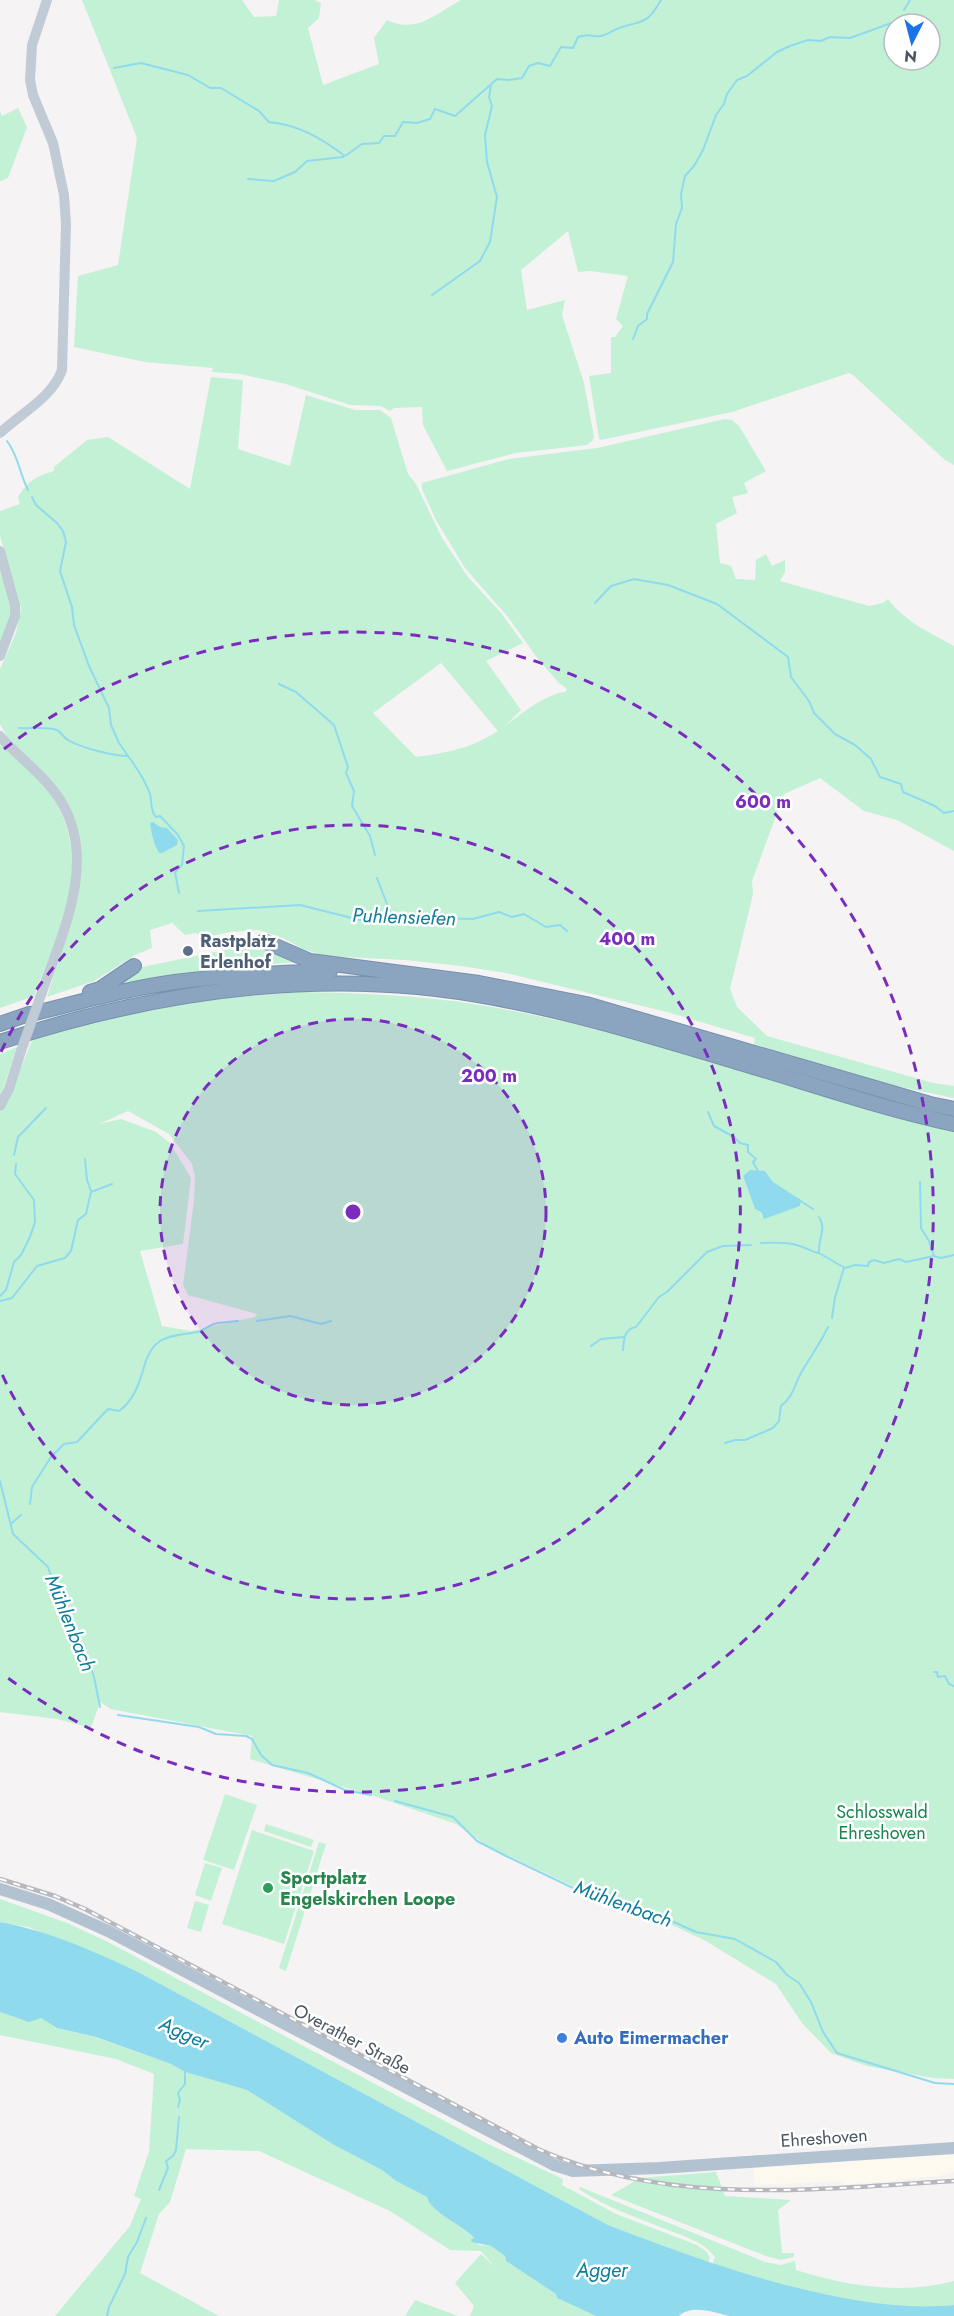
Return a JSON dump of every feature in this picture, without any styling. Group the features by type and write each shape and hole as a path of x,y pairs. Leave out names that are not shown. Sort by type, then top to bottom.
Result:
{"highway":[{"path":"264,941 309,961 479,983 586,1004 954,1109"},
{"path":"0,1024 100,989 134,966"},
{"path":"23,1016 98,996 173,982 258,973 383,971"},
{"path":"0,1042 130,1005 208,992 261,986 340,984 403,986 493,998 582,1018 837,1093 954,1124"}],"main road":[{"path":"0,433 46,394 58,379 62,369 66,236 64,195 53,143 33,95 30,80 32,45 46,0"},
{"path":"0,551 15,605 15,616 0,656"},
{"path":"0,736 62,801 70,818 77,853 76,885 71,904 9,1089 0,1107"},
{"name":"Overather Straße","path":"0,1889 48,1905 108,1931 554,2165 573,2171 598,2172 697,2165"},
{"name":"Ehreshoven","path":"697,2165 954,2148"}],"shaded area":[{"path":"941,2154 954,2156 954,2172 939,2176 844,2185 843,2181 755,2185 753,2168"}],"green space":[{"path":"82,0 242,0 254,17 276,16 279,0 314,0 321,3 319,18 308,28 323,85 379,64 374,38 387,20 397,24 417,24 461,0 954,0 954,465 945,460 849,373 732,412 601,440 589,376 611,373 611,337 615,337 623,326 616,319 628,276 590,271 578,272 568,231 521,270 527,310 565,300 562,315 584,383 594,437 592,441 587,445 516,453 447,471 423,425 422,407 394,408 390,411 381,406 350,405 286,384 240,374 212,372 213,368 145,362 74,347 78,276 118,265 137,138"},
{"path":"18,108 27,127 8,178 0,181 0,111 2,116"},
{"path":"211,377 243,380 238,449 290,466 306,395 355,410 380,410 391,418 408,474 416,484 442,538 468,577 501,613 523,643 486,661 521,710 505,726 541,701 565,692 567,689 538,659 508,617 465,568 436,520 422,489 422,483 509,459 597,448 725,419 732,420 739,426 766,471 744,483 748,493 732,497 737,513 716,524 720,563 731,566 736,579 755,580 756,560 766,554 772,566 785,560 785,572 780,581 869,606 883,603 888,599 910,620 954,646 954,851 897,820 864,811 820,778 784,794 752,881 753,894 730,989 737,1007 767,1036 933,1083 954,1086 954,1098 887,1084 754,1044 755,1038 667,1012 506,973 405,960 325,956 258,930 229,932 204,938 196,933 185,935 172,923 150,930 152,948 135,955 94,981 47,997 75,905 76,826 0,724 0,669 16,633 21,608 0,536 0,511 20,504 18,497 29,483 37,477 54,471 54,467 87,440 108,437 190,489","holes":["441,663 498,731 479,742 459,749 416,757 373,713"]},
{"path":"0,563 11,603 12,619 0,647"},
{"path":"0,740 48,790 62,815 70,841 72,867 63,919 34,996 0,1008"},
{"path":"263,943 301,962 236,966 118,984 138,968"},
{"name":"Schlosswald Ehreshoven","path":"299,992 344,993 412,997 480,1005 600,1030 954,1131 954,2079 933,2078 867,2066 831,2053 802,2023 776,1984 706,1941 619,1900 616,1906 489,1847 456,1824 374,1796 250,1759 252,1736 111,1709 100,1702 91,1728 57,1719 0,1712 0,1113 11,1093 33,1038 151,1008 223,998","holes":["128,1111 169,1134 192,1164 195,1176 194,1201 183,1285 188,1295 257,1314 255,1317 191,1331 162,1326 140,1251 183,1244 191,1178 170,1143 156,1132 121,1119 99,1124","765,1171 773,1182 762,1217 761,1212 755,1209 743,1176"]},
{"path":"17,1047 0,1098 0,1054"},
{"path":"225,1794 257,1805 234,1870 203,1860"},
{"path":"266,1824 314,1840 311,1847 264,1831"},
{"name":"Sportplatz Engelskirchen Loope","path":"252,1830 314,1851 284,1944 222,1924"},
{"path":"319,1842 326,1844 286,1971 279,1968"},
{"path":"205,1863 222,1868 211,1901 195,1895"},
{"path":"0,1899 67,1923 106,1941 488,2144 563,2179 562,2185 616,2214 697,2245 707,2252 710,2258 707,2264 608,2225 138,1972 28,1927 0,1922"},
{"path":"195,1901 209,1905 201,1932 187,1928"},
{"path":"0,2012 16,2018 41,2018 57,2028 95,2037 171,2064 185,2072 247,2090 334,2145 427,2197 435,2208 467,2232 479,2245 491,2246 505,2256 506,2261 556,2294 557,2298 596,2316 470,2316 474,2306 455,2283 481,2254 495,2267 481,2251 450,2250 390,2211 259,2151 186,2149 170,2202 159,2214 140,2273 219,2316 55,2316 130,2226 141,2199 134,2196 149,2152 154,2074 116,2059 0,2035"},
{"path":"716,2172 725,2196 791,2200 778,2210 782,2253 794,2253 794,2257 781,2260 766,2256 611,2195 640,2178"},
{"path":"580,2187 765,2262 781,2265 795,2261 796,2270 815,2276 854,2284 894,2288 954,2281 954,2305 924,2308 862,2304 800,2292 740,2275 712,2266 715,2257 699,2243 610,2206 579,2189"},
{"path":"415,2300 458,2316 405,2316"}],"water":[{"path":"153,822 160,827 167,828 178,840 177,845 159,853 151,830 150,823"},
{"path":"750,1170 765,1171 773,1182 801,1200 800,1206 764,1219 761,1212 755,1209 743,1176"},
{"name":"Agger","path":"0,1922 53,1936 138,1972 608,2225 688,2255 778,2283 870,2302 914,2306 954,2305 954,2316 729,2316 710,2311 690,2310 679,2316 596,2316 557,2298 556,2294 506,2261 505,2256 491,2246 472,2242 474,2238 469,2233 434,2208 427,2197 334,2145 247,2090 185,2072 171,2064 96,2037 57,2028 41,2018 29,2022 0,2012"}],"waterway":[{"path":"114,68 141,63 188,75 210,88 221,88 259,111 269,122 309,133 345,156 362,144 379,143 384,136 395,136 403,122 417,123 430,119 435,109 455,116 497,79 522,78 529,66 538,63 550,66 561,47 573,48 578,37 603,35 644,20 652,14 661,0"},
{"path":"904,10 910,0"},
{"path":"633,339 638,326 647,319 647,314 673,262 676,224 682,208 681,194 685,176 703,150 716,115 737,80 747,76 777,52 790,46 808,40 821,41 830,37 850,38 882,26"},
{"path":"432,295 480,261 490,242 497,197 487,162 485,135 492,106 489,97 491,86"},
{"path":"248,179 274,181 295,172 307,161 343,157"},
{"path":"7,441 28,490"},
{"path":"32,497 36,505 63,531 66,542 60,571 72,607 74,625 89,666 109,708 111,725 128,756"},
{"path":"595,603 611,586 634,579 668,585 717,604 788,657 791,677 809,701 814,713 835,734 855,745 871,759 880,777 901,784 903,792 935,806 944,813 954,811"},
{"path":"279,684 296,692 334,725 348,767 346,773 354,791 352,806 370,836 375,855"},
{"name":"Puhlensiefen","path":"19,728 53,729 81,746 128,756 148,789 154,815 160,816 178,835 184,846 182,865 175,872 179,893"},
{"path":"377,878 392,917"},
{"name":"Puhlensiefen","path":"198,911 300,905 360,920 392,917 473,919 499,912 512,917 524,914 546,927 560,925 567,931"},
{"path":"14,1155 18,1137 46,1108"},
{"name":"Puhlensiefen","path":"708,1112 714,1126 740,1143 748,1145 748,1152 756,1159 753,1162 759,1173"},
{"path":"85,1159 87,1180 91,1191"},
{"name":"Mühlenbach","path":"0,1296 6,1290 14,1262 21,1255 35,1222 34,1200 15,1174 16,1164"},
{"path":"920,1182 921,1228 934,1256"},
{"path":"0,1301 12,1298 37,1266 65,1258 71,1251 78,1220 86,1214 91,1192 112,1184"},
{"name":"Puhlensiefen","path":"799,1200 813,1209"},
{"name":"Puhlensiefen","path":"819,1217 822,1226 819,1253 845,1268 855,1265 868,1266 869,1262 874,1260 884,1263 899,1259 906,1262 934,1256 941,1258 954,1255"},
{"path":"761,1243 794,1244 818,1253"},
{"path":"623,1350 627,1332 636,1327 659,1297 667,1292 707,1252 723,1246 751,1245"},
{"path":"832,1318 835,1297 844,1268"},
{"path":"257,1321 290,1316 321,1324 331,1321"},
{"path":"30,1504 32,1487 51,1457 64,1444 77,1442 108,1409 119,1411 129,1402 152,1348 164,1339 198,1332 214,1324 238,1321"},
{"path":"725,1443 745,1440 773,1428 779,1421 781,1406 791,1395 828,1327"},
{"path":"591,1346 601,1339 624,1337"},
{"name":"Mühlenbach","path":"0,1481 13,1534 48,1567 70,1632 77,1644 84,1647 94,1677 100,1707"},
{"path":"12,1523 21,1515"},
{"path":"934,1672 937,1672 938,1677 945,1676 949,1684 954,1686"},
{"name":"Mühlenbach","path":"118,1715 199,1727 216,1734 246,1736 252,1739 261,1755 272,1765 308,1773 345,1790 371,1795"},
{"name":"Mühlenbach","path":"395,1801 453,1817 477,1841 598,1900 634,1904 696,1932 735,1939 776,1962 787,1975 799,1983 811,2002 823,2032 837,2053 935,2083 954,2084"},
{"path":"178,2107 180,2100 178,2093 185,2084 185,2071"},
{"path":"159,2190 168,2168 166,2161 173,2156 176,2150 179,2117"},
{"path":"107,2316 125,2274 128,2257 137,2242 146,2218"}],"railway":[{"path":"0,1879 55,1896 85,1909 540,2150 590,2168 640,2180 692,2187 744,2190 849,2188 954,2181"}],"place":[{"name":"Rastplatz Erlenhof","path":"188,951"},
{"name":"Sportplatz Engelskirchen Loope","path":"268,1888"},
{"name":"Auto Eimermacher","path":"562,2038"}]}
